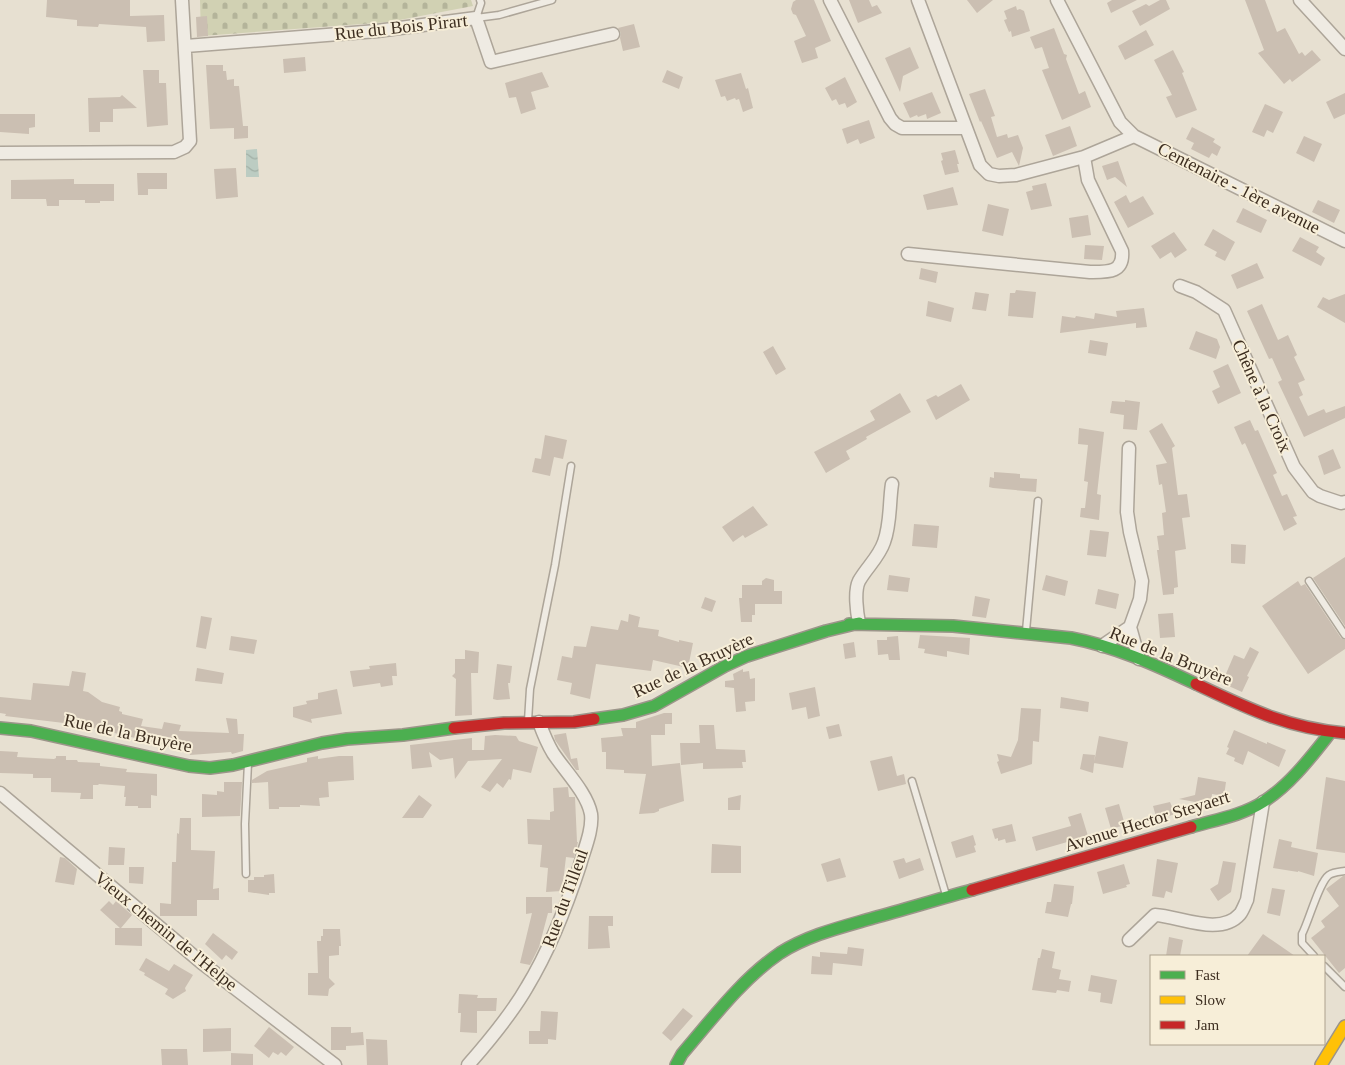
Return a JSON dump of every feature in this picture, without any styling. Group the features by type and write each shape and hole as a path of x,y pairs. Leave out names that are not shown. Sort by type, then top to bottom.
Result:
{"main road":[{"name":"Rue de la Bruyère","path":"0,728 49,734 189,766 210,768 248,762 322,743 347,739 402,735 452,727 533,722 601,710 647,697 673,686 712,661 760,641 836,625 923,623 1026,632 1069,638 1102,646 1139,659 1288,723 1330,733 1345,733"},
{"name":"Avenue Hector Steyaert","path":"676,1065 682,1054 729,1001 775,957 793,946 844,926 1188,828 1263,802 1294,775 1330,733"},
{"path":"1321,1065 1345,1026"}],"street":[{"path":"0,153 174,152 184,148 190,140 182,0"},
{"path":"830,0 895,124 902,128 966,128"},
{"path":"918,0 980,166 989,174 999,176 1016,175 1084,158 1134,136 1120,122 1057,0"},
{"path":"1300,0 1345,49"},
{"name":"Rue du Bois Pirart","path":"186,46 377,31 476,18 491,62 613,34"},
{"name":"Centenaire - 1ère avenue","path":"1134,136 1345,241"},
{"path":"908,254 1090,272 1108,272 1117,269 1123,260 1122,251 1088,180 1084,158"},
{"name":"Chêne à la Croix","path":"1180,286 1196,292 1224,310 1294,467 1313,492 1341,503 1345,502"},
{"path":"1102,646 1130,626 1140,599 1142,581 1127,512 1129,448"},
{"path":"859,624 856,609 858,582 876,558 884,542 889,522 892,484"},
{"path":"1130,626 1139,659"},
{"name":"Rue du Tilleul","path":"468,1065 501,1025 527,988 543,958 573,887 590,828 591,814 587,802 533,722"},
{"name":"Vieux chemin de l'Helpe","path":"0,793 194,956 335,1065"},
{"path":"1129,940 1155,915 1200,924 1219,924 1240,914 1247,900 1263,802"}],"lane":[{"path":"480,0 481,3 476,18 500,15 552,0"},
{"path":"533,722 530,689 555,565 571,466"},
{"path":"1026,632 1038,501"},
{"path":"1309,581 1345,635"},
{"path":"246,874 245,824 248,762"},
{"path":"912,781 947,898"},
{"path":"1313,955 1302,943 1302,934 1325,880 1328,876 1345,871"},
{"path":"1325,967 1343,983"}],"green space":[{"path":"200,0 471,0 473,6 389,22 201,36"}],"water":[{"path":"257,149 259,177 246,177 246,150"}],"building":[{"path":"47,0 130,0 130,16 164,15 165,41 147,42 146,27 99,24 98,27 77,26 77,20 46,17"},
{"path":"796,0 814,0 831,41 815,48 818,58 802,63 794,41 806,36 791,9 793,2"},
{"path":"849,0 869,0 872,7 877,5 882,13 858,23"},
{"path":"967,0 993,0 977,13"},
{"path":"1112,0 1137,0 1111,13 1107,3"},
{"path":"1160,0 1166,0 1170,9 1140,26 1132,11 1146,4 1149,6"},
{"path":"1245,0 1265,0 1277,32 1285,28 1299,54 1302,52 1305,56 1312,50 1321,60 1292,82 1290,79 1284,84 1258,53 1264,50"},
{"path":"1016,6 1017,10 1024,11 1030,31 1012,37 1011,31 1009,32 1004,20 1007,19 1004,11"},
{"path":"207,16 208,36 197,37 196,17"},
{"path":"634,24 640,47 623,51 620,38 621,33 618,28"},
{"path":"1054,28 1064,54 1067,55 1066,59 1079,94 1085,91 1091,107 1062,120 1042,70 1049,68 1042,47 1035,49 1030,37"},
{"path":"1146,30 1154,45 1125,60 1118,46"},
{"path":"910,47 919,68 903,76 900,92 885,58"},
{"path":"1173,50 1184,72 1182,73 1197,110 1176,118 1166,97 1172,95 1154,60"},
{"path":"305,57 306,71 284,73 283,59"},
{"path":"206,65 223,65 223,71 226,71 227,80 234,79 234,86 239,86 243,126 248,126 248,138 234,139 234,128 210,129"},
{"path":"143,70 159,70 159,83 166,83 168,125 147,127"},
{"path":"667,70 683,77 679,89 662,82"},
{"path":"542,72 549,87 531,92 536,109 521,114 516,97 509,98 505,83"},
{"path":"741,73 746,89 748,88 753,108 743,112 739,99 736,100 735,98 727,101 725,96 721,97 715,80"},
{"path":"845,77 857,102 847,108 845,103 839,105 836,99 832,101 825,88"},
{"path":"985,89 995,116 991,117 997,137 1007,134 1008,138 1018,135 1023,148 1019,166 1012,152 997,158 980,122 969,94"},
{"path":"932,92 941,113 927,119 926,114 910,118 903,103"},
{"path":"1345,93 1345,114 1334,119 1326,102"},
{"path":"122,95 137,108 113,109 113,122 100,122 100,132 89,132 88,98 120,97"},
{"path":"1265,104 1283,112 1273,133 1267,130 1264,137 1252,132"},
{"path":"0,114 35,114 35,127 29,128 29,134 0,132"},
{"path":"869,120 875,138 860,144 858,139 847,144 842,129"},
{"path":"1070,126 1077,146 1053,156 1045,135"},
{"path":"1192,127 1215,139 1213,142 1221,147 1217,156 1212,153 1209,158 1191,149 1194,143 1186,139"},
{"path":"1304,136 1322,144 1314,162 1296,153"},
{"path":"955,150 959,172 945,175 941,153"},
{"path":"1118,161 1127,187 1115,177 1107,180 1102,166"},
{"path":"236,168 238,197 216,199 214,169"},
{"path":"137,173 167,173 167,189 148,189 148,195 138,195"},
{"path":"74,179 74,184 114,184 114,201 85,203 85,200 59,200 59,206 47,206 46,199 11,199 11,180"},
{"path":"1046,183 1052,206 1031,210 1026,192 1033,190 1032,186"},
{"path":"953,187 958,205 927,210 923,195"},
{"path":"1126,195 1130,203 1143,196 1154,214 1128,228 1114,202"},
{"path":"1318,200 1340,210 1334,223 1312,212"},
{"path":"988,204 1009,209 1003,236 982,231"},
{"path":"1243,208 1267,220 1261,233 1236,222"},
{"path":"1088,215 1091,235 1072,238 1069,218"},
{"path":"1213,229 1235,242 1225,261 1215,256 1217,252 1204,245"},
{"path":"1174,232 1187,250 1175,258 1171,252 1160,259 1151,246"},
{"path":"1300,237 1319,247 1316,252 1325,258 1321,266 1292,251"},
{"path":"1085,245 1104,246 1102,260 1084,259"},
{"path":"1257,263 1264,278 1237,289 1231,275"},
{"path":"921,268 938,272 936,283 919,279"},
{"path":"1016,290 1036,292 1033,318 1008,316 1010,293 1015,293"},
{"path":"975,292 989,294 986,311 972,309"},
{"path":"1345,294 1345,323 1317,307 1323,297 1329,300"},
{"path":"928,301 954,308 951,322 926,316"},
{"path":"1262,304 1278,340 1288,335 1297,355 1294,357 1305,380 1298,383 1303,395 1299,397 1308,416 1324,409 1326,413 1345,406 1345,418 1304,437 1278,382 1282,380 1272,358 1269,359 1247,311"},
{"path":"1144,308 1147,327 1136,328 1136,323 1060,333 1062,316 1094,319 1095,313 1117,317 1116,311"},
{"path":"1196,331 1217,339 1220,347 1216,359 1189,349"},
{"path":"1090,340 1108,343 1106,356 1088,353"},
{"path":"773,346 786,369 776,375 763,352"},
{"path":"1228,364 1241,393 1218,404 1212,391 1220,387 1213,371"},
{"path":"961,384 970,400 936,420 926,400 936,395 938,397"},
{"path":"900,393 911,412 866,437 867,439 846,451 850,459 826,473 814,452 875,420 870,411"},
{"path":"1125,400 1140,402 1137,430 1123,429 1124,415 1110,413 1112,401 1125,402"},
{"path":"1250,420 1255,431 1258,430 1277,473 1273,475 1282,496 1287,494 1297,516 1293,517 1297,524 1284,531 1245,443 1242,445 1234,427"},
{"path":"1162,423 1175,446 1172,448 1178,495 1187,494 1190,517 1182,518 1186,549 1175,551 1178,587 1174,588 1174,594 1163,595 1157,536 1164,535 1162,513 1166,512 1162,484 1159,485 1156,465 1167,463 1149,431"},
{"path":"1079,428 1104,432 1097,494 1101,495 1099,520 1080,517 1081,508 1085,508 1088,482 1084,481 1088,445 1078,444"},
{"path":"545,435 567,440 563,459 554,457 550,476 532,472 535,458 541,459"},
{"path":"1333,449 1341,468 1324,475 1318,456"},
{"path":"994,472 1020,474 1020,478 1037,479 1036,492 989,487 990,477 994,478"},
{"path":"753,506 768,525 745,538 743,535 733,542 722,527"},
{"path":"914,524 939,526 937,548 912,546"},
{"path":"1090,530 1109,532 1106,557 1087,555"},
{"path":"1231,544 1246,545 1245,564 1231,563"},
{"path":"1345,557 1345,626 1313,578"},
{"path":"889,575 910,578 908,592 887,590"},
{"path":"1046,575 1068,581 1065,596 1042,590"},
{"path":"766,578 774,580 774,591 782,591 782,604 755,604 755,615 752,615 752,622 741,622 739,598 742,598 742,585 762,585 762,581"},
{"path":"1298,581 1301,586 1305,584 1341,638 1345,640 1345,649 1308,674 1262,606"},
{"path":"1098,589 1119,594 1116,609 1095,604"},
{"path":"975,596 990,599 986,618 972,616"},
{"path":"705,597 716,601 712,612 701,608"},
{"path":"1173,613 1175,637 1160,638 1158,614"},
{"path":"629,614 640,617 638,627 659,630 658,636 679,642 679,640 693,643 688,668 653,660 651,671 596,664 590,699 570,694 572,683 557,680 562,656 572,658 574,646 586,647 591,626 618,630 621,620 628,622"},
{"path":"201,616 212,618 206,649 196,647"},
{"path":"920,635 970,638 969,655 947,651 947,657 924,653 925,649 918,648"},
{"path":"231,636 257,640 254,654 229,650"},
{"path":"898,636 900,660 889,660 888,654 878,655 877,640 887,640 887,637"},
{"path":"854,642 856,657 845,659 843,644"},
{"path":"1250,647 1259,652 1247,676 1249,677 1242,692 1222,683 1234,655 1244,659"},
{"path":"465,650 479,652 478,673 471,673 472,715 455,716 456,679 452,676 455,673 455,659 465,659"},
{"path":"396,663 397,676 392,676 393,685 381,687 380,683 353,687 350,671 370,669 369,666"},
{"path":"497,664 512,666 510,683 508,683 510,699 493,699"},
{"path":"197,668 224,673 222,684 195,681"},
{"path":"743,669 743,672 749,671 750,679 755,678 755,701 745,702 746,711 736,712 734,688 725,687 725,681 734,680 733,674"},
{"path":"72,671 86,673 83,691 88,692 102,702 120,707 119,711 122,714 143,719 141,726 162,729 164,722 181,725 179,731 229,733 226,718 237,719 238,734 244,734 243,751 232,754 231,752 190,755 189,751 148,743 148,741 64,721 64,723 5,716 6,714 0,713 0,697 31,700 33,683 69,686"},
{"path":"815,687 820,716 808,719 806,707 792,710 789,693"},
{"path":"337,689 342,714 311,719 312,723 293,717 293,707 307,704 306,701 318,699 318,693"},
{"path":"1061,697 1089,702 1088,712 1060,708"},
{"path":"1021,708 1041,709 1039,742 1033,741 1032,764 1001,774 997,762 999,761 997,754 1011,757 1018,740"},
{"path":"664,713 672,713 672,724 665,724 665,735 651,735 652,766 680,763 684,801 659,809 659,811 654,813 639,814 646,774 624,773 624,770 606,769 606,752 602,752 601,738 623,736 621,728 636,728 636,722"},
{"path":"839,724 842,736 829,739 826,727"},
{"path":"699,725 714,725 716,749 745,750 746,762 742,762 743,768 703,769 703,763 681,765 680,743 700,743"},
{"path":"1234,730 1286,750 1279,767 1248,751 1243,765 1234,761 1235,758 1226,754"},
{"path":"566,733 571,759 577,758 579,770 576,770 555,740 554,735"},
{"path":"485,736 516,736 519,741 538,747 531,773 513,769 511,780 509,779 503,788 497,783 490,792 481,787 502,759 468,761 455,779 453,758 440,760 429,752 432,767 412,769 410,745 472,738 472,750 484,750"},
{"path":"1099,736 1128,742 1123,768 1094,763"},
{"path":"0,751 18,752 17,757 54,759 56,756 66,756 66,760 100,763 100,766 127,769 126,772 157,774 157,796 151,795 151,808 138,808 138,806 125,806 125,786 93,785 93,799 80,799 81,793 51,792 51,778 33,778 33,774 0,773"},
{"path":"1083,754 1095,755 1093,773 1080,769"},
{"path":"318,756 318,759 353,756 354,780 328,782 329,797 319,798 320,806 300,805 300,807 269,809 268,782 252,783 252,780 267,771 307,762 307,758"},
{"path":"892,756 897,776 904,774 906,784 878,791 870,761"},
{"path":"1198,777 1226,782 1224,796 1212,794 1211,805 1179,799 1195,795"},
{"path":"1326,777 1345,781 1345,853 1316,849"},
{"path":"224,782 242,782 240,816 202,817 202,794 217,795 217,791 224,792"},
{"path":"568,787 569,797 575,797 578,842 574,858 566,857 562,891 546,892 548,868 540,867 542,845 528,844 527,819 550,820 550,812 554,811 553,788"},
{"path":"419,795 432,805 423,818 402,818"},
{"path":"741,795 740,810 728,810 728,798"},
{"path":"1170,802 1175,814 1157,820 1153,806"},
{"path":"1119,804 1125,825 1111,829 1105,808"},
{"path":"1081,813 1088,836 1036,851 1032,837 1071,826 1068,817"},
{"path":"180,818 191,818 191,850 215,851 213,889 219,888 219,900 197,900 197,916 160,916 160,903 171,904 172,862 176,862 177,833 179,834"},
{"path":"1012,824 1016,841 1006,843 1005,839 998,841 998,838 995,839 992,829"},
{"path":"973,835 976,852 956,858 951,842"},
{"path":"1279,839 1292,842 1291,847 1318,853 1314,876 1298,871 1273,868"},
{"path":"712,844 741,846 741,873 711,873"},
{"path":"109,847 125,848 124,865 108,865"},
{"path":"60,857 65,858 77,869 74,885 55,882"},
{"path":"840,858 846,877 827,882 821,864"},
{"path":"904,858 906,863 920,858 924,870 899,879 893,861"},
{"path":"1157,859 1178,863 1172,893 1166,891 1164,898 1152,896"},
{"path":"1223,861 1236,863 1231,892 1218,901 1210,889 1218,884"},
{"path":"1124,864 1130,884 1126,885 1127,887 1103,894 1097,872"},
{"path":"129,867 144,867 143,884 129,883"},
{"path":"274,874 275,893 269,893 269,895 248,892 248,880 254,880 254,877"},
{"path":"1345,876 1345,968 1339,973 1311,938 1325,927 1321,921 1339,906 1326,889"},
{"path":"1054,884 1074,886 1068,917 1045,913 1047,902 1051,902"},
{"path":"1272,888 1285,890 1280,916 1267,913"},
{"path":"526,897 552,897 552,913 548,913 539,947 530,965 520,963 532,913 526,914"},
{"path":"109,901 113,905 116,901 132,915 121,928 142,928 142,946 115,945 115,928 120,928 100,910"},
{"path":"589,916 613,916 613,926 608,926 610,948 588,949"},
{"path":"323,929 340,929 341,946 339,946 339,955 329,956 329,978 335,984 329,989 328,996 308,995 308,973 318,973 317,941 321,941"},
{"path":"213,933 238,952 232,960 226,955 222,960 205,944"},
{"path":"1263,934 1294,955 1248,955"},
{"path":"1169,937 1183,940 1180,955 1166,955"},
{"path":"848,947 864,949 862,966 833,963 832,975 811,974 812,956 820,957 820,952 847,954"},
{"path":"1042,949 1055,952 1052,968 1061,970 1059,979 1071,981 1069,992 1057,990 1056,993 1032,990 1038,958 1040,958"},
{"path":"146,958 169,971 174,964 193,975 185,988 186,991 173,999 165,994 168,989 139,970"},
{"path":"1091,975 1117,980 1112,1004 1100,1002 1101,993 1088,991"},
{"path":"459,994 478,995 477,998 497,998 496,1011 477,1011 477,1033 460,1032"},
{"path":"683,1008 693,1016 671,1041 662,1033"},
{"path":"541,1011 558,1012 556,1040 548,1039 548,1044 529,1044 529,1031 540,1031"},
{"path":"269,1027 294,1047 286,1056 281,1052 278,1055 273,1052 269,1058 254,1046"},
{"path":"331,1027 351,1027 351,1033 363,1032 364,1045 346,1046 346,1050 331,1050"},
{"path":"231,1028 231,1051 203,1052 203,1029"},
{"path":"366,1039 387,1040 388,1065 367,1065"},
{"path":"161,1049 187,1049 188,1065 162,1065"},
{"path":"231,1053 253,1054 253,1065 231,1065"}],"traffic: fast":[{"path":"594,719 623,715 654,706 725,666 747,656 826,631 859,623"},
{"path":"849,624 953,626 1071,638 1119,651 1196,684"},
{"path":"0,728 31,731 189,766 210,768 233,765 322,743 454,728"},
{"path":"1191,827 1238,814 1263,802 1291,779 1330,733"},
{"path":"676,1065 682,1054 740,987 780,953 802,941 825,932 972,890"}],"traffic: slow":[{"path":"1321,1065 1345,1026"}],"traffic: jam":[{"path":"1196,684 1250,709 1286,722 1304,727 1345,733"},
{"path":"454,728 504,723 574,722 594,719"},
{"path":"972,890 1191,827"}]}
